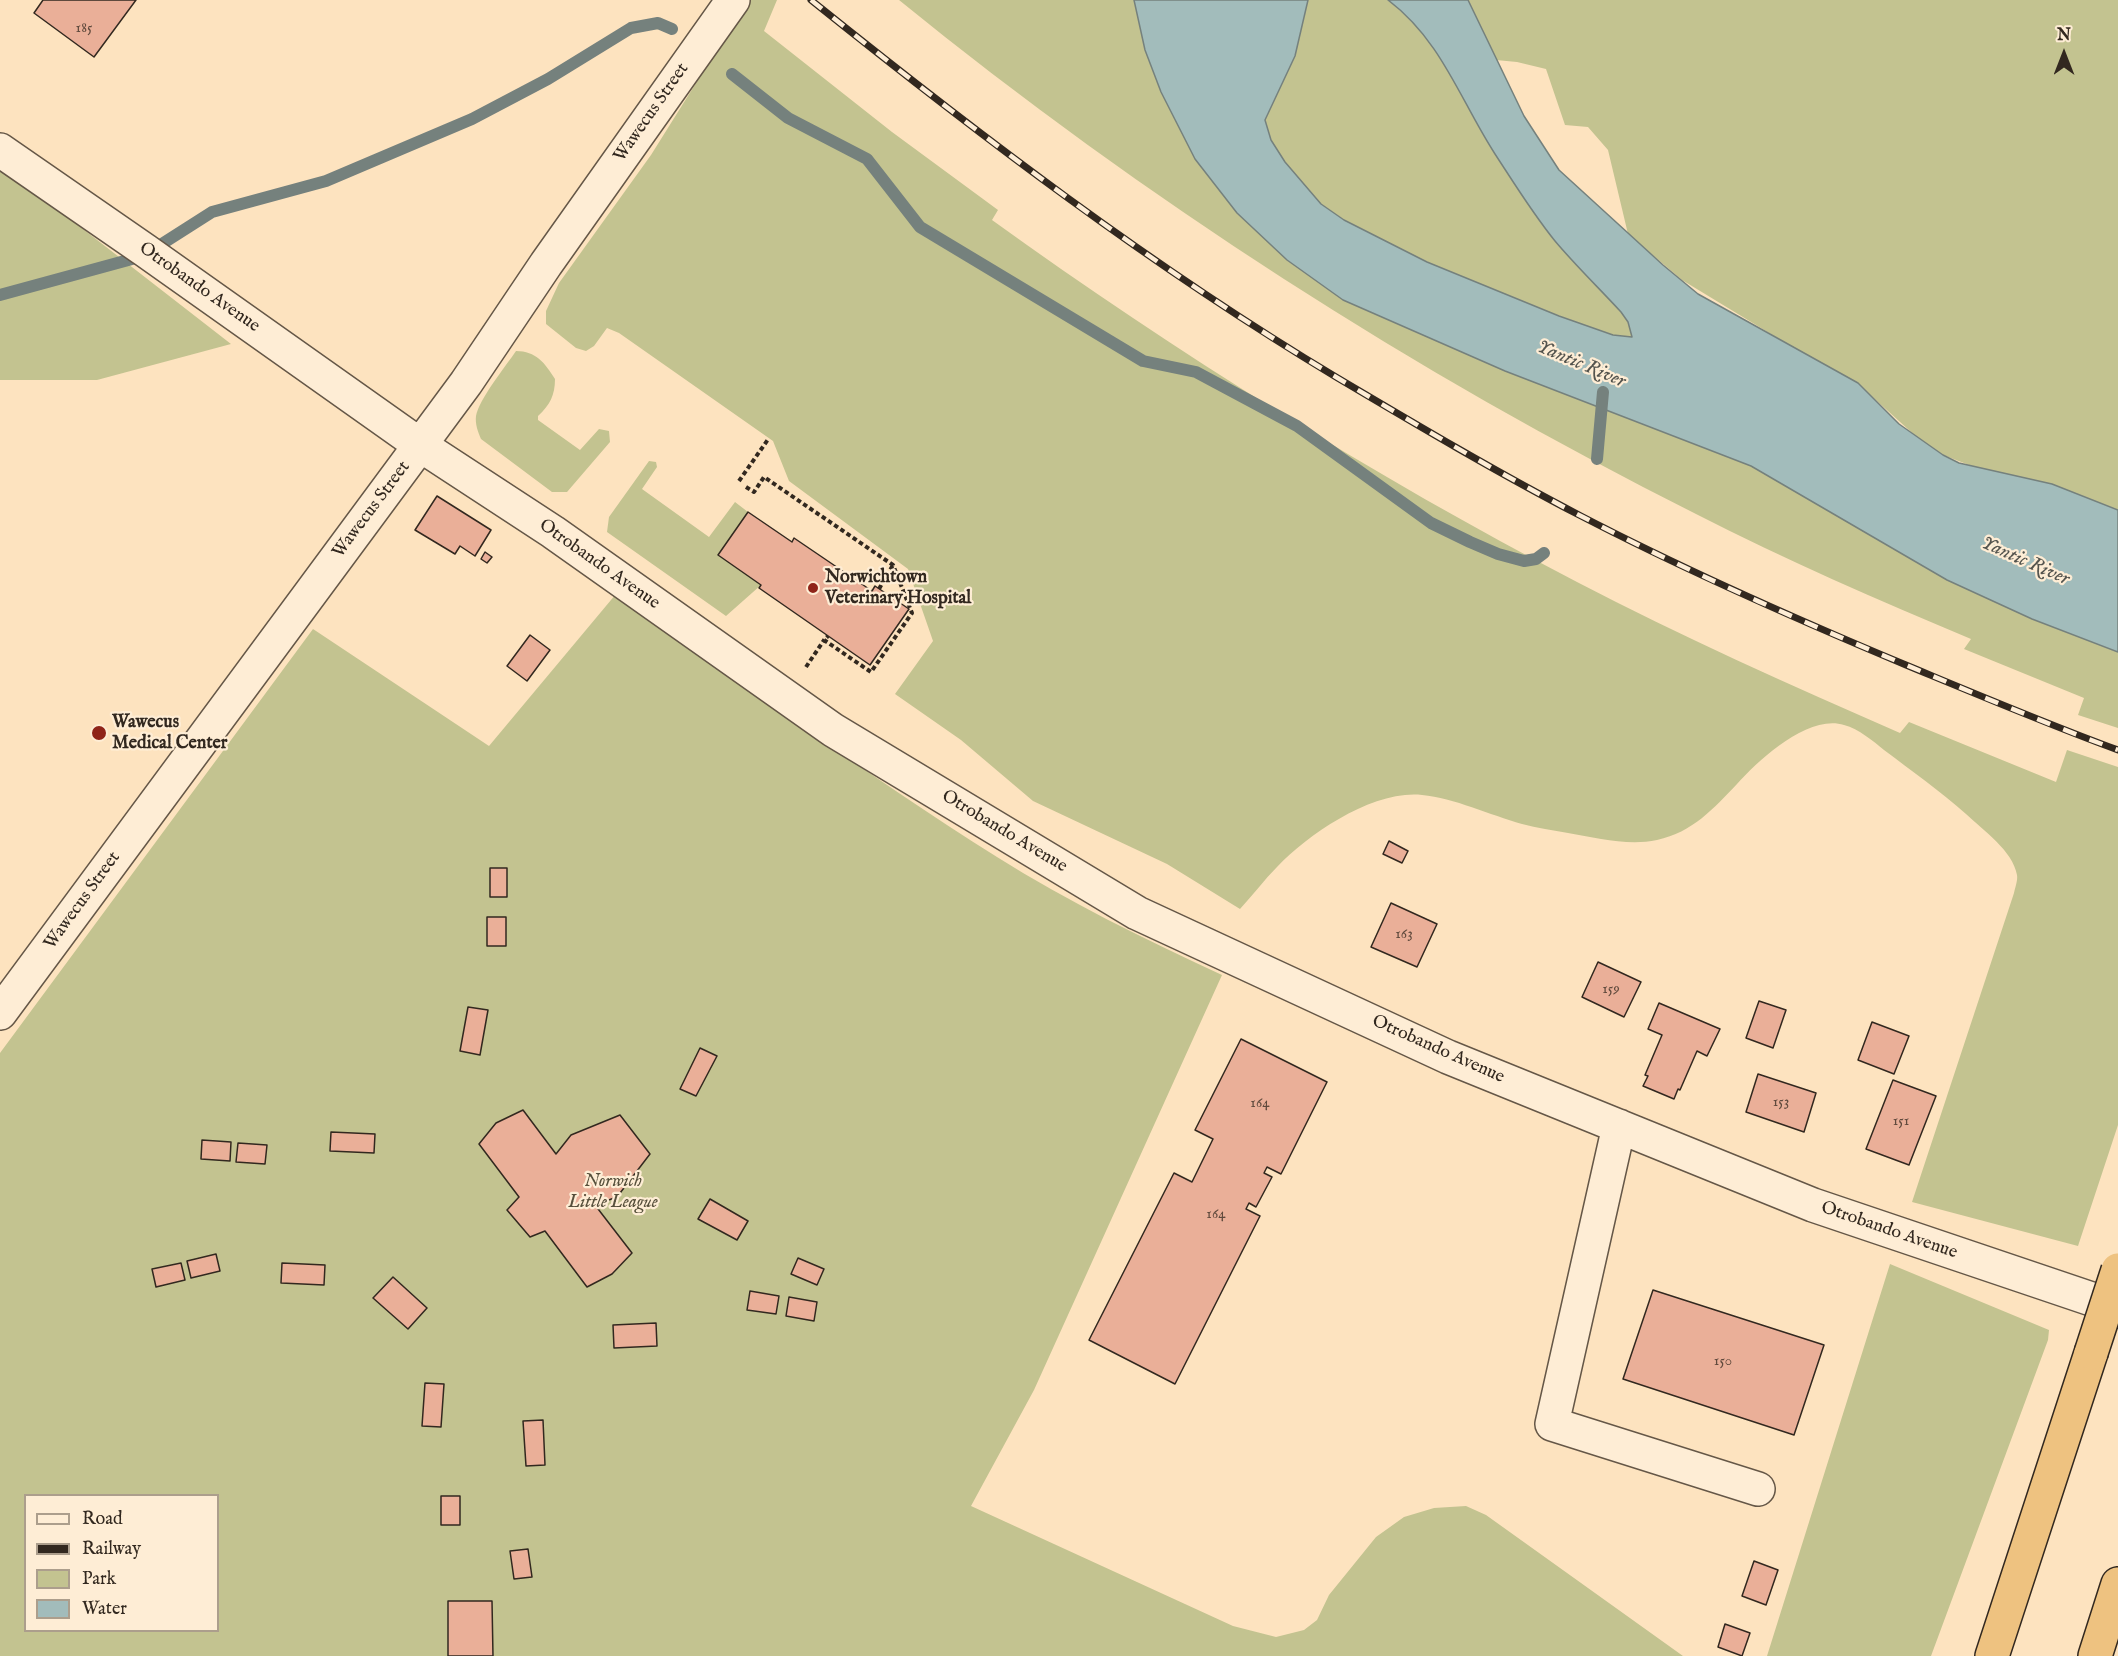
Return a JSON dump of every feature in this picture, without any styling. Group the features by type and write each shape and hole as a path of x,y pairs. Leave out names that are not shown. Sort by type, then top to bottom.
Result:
{"highway":[{"path":"1992,1656 2118,1270"},
{"path":"2095,1656 2118,1584"}],"street":[{"name":"Wawecus Street","path":"0,1013 466,383 552,255 733,0"},
{"name":"Otrobando Avenue","path":"0,150 420,446 553,532 833,730 1137,913 1448,1057 1813,1205 2118,1308"},
{"path":"1619,1126 1552,1424 1758,1489"}],"path":[{"path":"739,481 769,438"},
{"path":"746,486 754,492 765,477 893,565 912,613 871,672 824,640"},
{"path":"879,589 893,565"},
{"path":"805,668 828,636"}],"green space":[{"path":"748,0 777,0 764,31 892,132 998,210 992,220 1062,270 1205,365 1277,411 1425,499 1577,582 1656,622 1900,733 1909,722 2056,782 2067,750 2118,767 2118,1125 2078,1246 1912,1202 2014,893 2017,875 2004,849 1989,834 1936,789 1855,729 1830,723 1815,726 1785,741 1746,774 1702,818 1670,836 1646,842 1612,841 1539,828 1459,803 1422,795 1403,795 1383,799 1344,816 1307,841 1277,867 1240,909 1167,864 1033,801 961,740 895,694 933,641 908,569 789,481 773,441 619,333 607,328 594,346 586,351 576,348 546,324 546,311 559,283 651,155"},
{"path":"899,0 1134,0 1145,50 1161,92 1287,260 1343,300 1505,371 1751,466 1947,580 2032,619 2118,652 2118,728 2078,715 2084,698 1964,649 1971,639 1832,579 1696,514 1487,402 1384,342 1284,279 1088,145 992,74"},
{"path":"1308,0 1388,0 1407,16 1423,34 1449,72 1483,134 1531,209 1563,250 1621,312 1628,322 1633,337 1613,335 1559,316 1427,262 1344,220 1321,204 1285,162 1271,140 1265,120 1295,56"},
{"path":"1468,0 2118,0 2118,510 2052,484 1977,468 1943,455 1920,440 1868,393 1682,280 1628,234 1608,150 1588,127 1565,125 1546,69 1496,60"},
{"path":"0,171 74,222 231,344 97,380 0,380"},
{"path":"516,351 529,353 539,359 555,379 551,399 538,416 538,420 580,450 599,429 609,431 610,442 567,492 552,492 481,439 479,434 476,425 478,409"},
{"path":"649,461 656,462 657,467 642,489 709,537 735,502 748,512 719,555 761,585 726,616 607,532 609,517"},
{"name":"Norwich Little League","path":"616,594 852,761 1024,874 1079,905 1222,975 1034,1390 971,1506 1233,1626 1276,1637 1304,1630 1317,1620 1329,1595 1376,1537 1404,1517 1434,1508 1466,1506 1486,1515 1683,1656 0,1656 0,1053 313,629 489,746"},
{"path":"1890,1264 2049,1330 2048,1340 1931,1656 1767,1656"}],"water":[{"name":"Yantic River","path":"1134,0 1308,0 1295,56 1265,120 1271,140 1285,162 1321,204 1344,220 1427,262 1559,316 1613,335 1632,337 1628,322 1621,312 1563,250 1531,209 1483,134 1449,72 1423,34 1388,0 1468,0 1524,116 1559,170 1698,294 1858,383 1899,424 1943,455 1959,463 2052,484 2118,510 2118,652 2032,619 1947,580 1751,466 1505,371 1343,300 1287,260 1237,213 1195,159 1161,92 1145,50"}],"building":[{"path":"43,0 136,0 94,57 34,13"},
{"path":"437,496 491,530 475,556 460,546 455,554 415,530"},
{"name":"Norwichtown Veterinary Hospital","path":"748,512 792,542 794,538 872,591 875,586 909,609 870,665 759,588 761,585 718,555"},
{"path":"485,552 492,557 487,563 481,559"},
{"path":"530,635 550,650 527,681 507,666"},
{"path":"1389,841 1408,851 1402,863 1383,854"},
{"path":"490,868 507,868 507,897 490,897"},
{"path":"1391,903 1437,924 1417,967 1371,947"},
{"path":"487,917 506,917 506,946 487,946"},
{"path":"1598,962 1641,982 1624,1017 1582,997"},
{"path":"1759,1001 1786,1010 1773,1048 1746,1038"},
{"path":"1659,1003 1720,1029 1707,1056 1697,1051 1674,1099 1643,1086 1648,1076 1645,1075 1662,1035 1648,1029"},
{"path":"468,1007 488,1010 480,1055 460,1051"},
{"path":"1872,1022 1909,1036 1894,1074 1858,1060"},
{"path":"1241,1039 1327,1082 1281,1174 1267,1167 1264,1173 1272,1177 1256,1207 1249,1203 1246,1209 1260,1216 1175,1384 1089,1340 1174,1173 1192,1182 1213,1139 1195,1130"},
{"path":"700,1048 717,1056 696,1096 680,1089"},
{"path":"1758,1074 1816,1093 1804,1132 1746,1112"},
{"path":"1893,1080 1936,1096 1909,1165 1866,1149"},
{"path":"523,1110 556,1154 571,1135 620,1115 650,1154 617,1197 595,1205 632,1253 612,1274 587,1287 545,1231 530,1237 507,1210 519,1197 479,1144 496,1123"},
{"path":"331,1132 375,1134 374,1153 330,1151"},
{"path":"202,1140 231,1142 230,1161 201,1159"},
{"path":"238,1143 267,1145 265,1164 236,1162"},
{"path":"710,1199 748,1221 737,1240 698,1219"},
{"path":"216,1254 220,1271 191,1278 187,1261"},
{"path":"798,1258 824,1269 817,1285 791,1274"},
{"path":"181,1263 185,1280 156,1287 152,1269"},
{"path":"282,1263 325,1265 324,1285 281,1283"},
{"path":"393,1277 427,1308 408,1329 373,1298"},
{"path":"1653,1290 1824,1345 1794,1435 1623,1379"},
{"path":"750,1291 779,1296 776,1314 747,1310"},
{"path":"789,1297 817,1302 814,1321 786,1316"},
{"path":"656,1323 657,1346 614,1348 613,1325"},
{"path":"425,1383 444,1384 441,1427 422,1426"},
{"path":"543,1420 545,1465 526,1466 523,1421"},
{"path":"441,1496 460,1496 460,1525 441,1525"},
{"path":"528,1549 532,1577 514,1579 510,1551"},
{"path":"1754,1561 1778,1570 1766,1605 1742,1596"},
{"path":"448,1601 492,1601 493,1656 448,1656"},
{"path":"1725,1624 1750,1633 1742,1656 1718,1647"}],"waterway":[{"path":"0,295 143,256 212,212 326,181 472,119 548,79 631,28 658,23 672,29"},
{"path":"732,74 788,118 867,159 920,227 1143,361 1196,372 1297,426 1431,523 1470,542 1498,554 1524,561 1536,559 1544,553"},
{"name":"Yantic River","path":"1597,459 1603,392"}],"railway":[{"path":"811,0 1002,149 1133,245 1267,334 1458,448 1581,516 1742,594 1906,665 2118,750"}],"place":[{"name":"Norwichtown Veterinary Hospital","path":"813,588"},
{"name":"Wawecus Medical Center","path":"99,733"}]}
